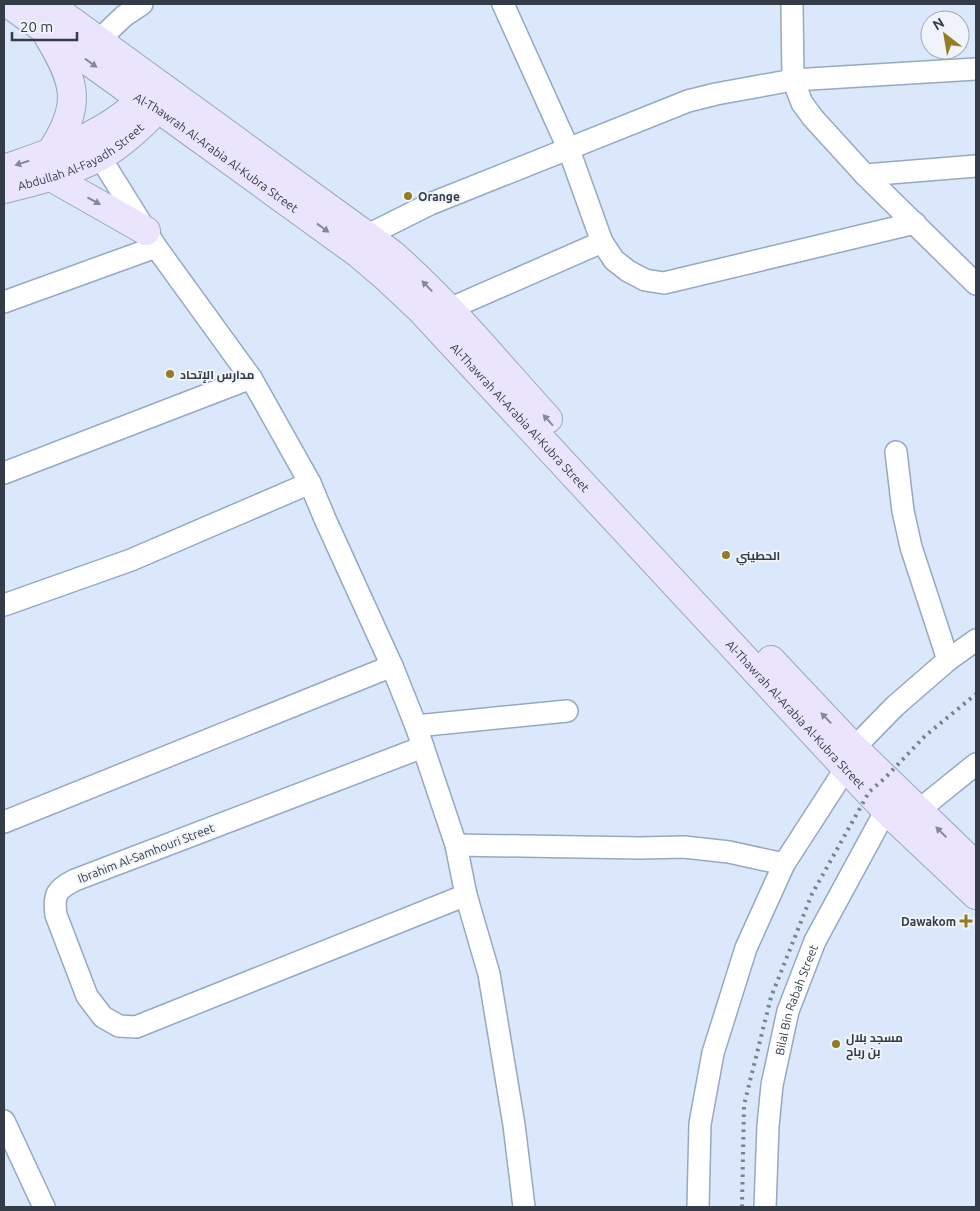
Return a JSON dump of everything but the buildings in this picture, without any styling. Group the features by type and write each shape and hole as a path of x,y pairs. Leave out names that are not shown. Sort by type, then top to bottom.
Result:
{"main road":[{"name":"Al-Thawrah Al-Arabia Al-Kubra Street","path":"9,4 46,16 99,40 156,95 386,277 420,309 850,758 919,810 976,866"},
{"name":"Al-Thawrah Al-Arabia Al-Kubra Street","path":"46,16 156,95 368,235 417,276 449,309 850,758 886,810 976,895"},
{"path":"46,16 70,78 72,98 69,116 50,165 151,239"},
{"name":"Abdullah Al-Fayadh Street","path":"4,189 50,165 96,146 121,115 156,95"},
{"name":"Abdullah Al-Fayadh Street","path":"4,169 50,165"}],"street":[{"path":"99,40 124,16 142,4"},
{"path":"503,4 569,150 602,242 614,260 628,271 645,280 664,283 915,223"},
{"path":"792,4 793,80 802,102 813,118 865,176 976,284"},
{"path":"368,235 430,204 688,101 793,80 976,69"},
{"path":"96,146 151,239 251,378 310,483 392,666 416,726 456,845 466,895 489,974 514,1125 524,1207"},
{"path":"865,176 976,166"},
{"path":"4,302 151,239"},
{"path":"449,309 602,242"},
{"path":"4,473 251,378"},
{"path":"896,452 903,511 911,547 948,660"},
{"path":"4,605 131,560 310,483"},
{"path":"698,1207 700,1124 713,1053 746,948 784,864 850,758 894,706 948,660 976,640"},
{"path":"4,822 392,666"},
{"path":"416,726 567,711"},
{"name":"Ibrahim Al-Samhouri Street","path":"423,747 74,880 63,886 57,893 54,901 56,915 87,996 102,1017 119,1026 136,1027 466,895"},
{"path":"919,810 976,764"},
{"name":"Bilal Bin Rabah Street","path":"765,1207 771,1093 788,1011 815,941 886,810"},
{"path":"456,845 684,847 729,852 784,864"},
{"path":"4,1121 44,1207"}],"railway":[{"path":"742,1207 744,1105 771,997 812,894 869,792 925,736 976,694"}],"place":[{"name":"Orange","path":"408,196"},
{"name":"مدارس الإتحاد","path":"170,374"},
{"name":"الحطيني","path":"726,555"},
{"name":"Dawakom","path":"966,921"},
{"name":"مسجد بلال بن رباح","path":"836,1044"}]}
